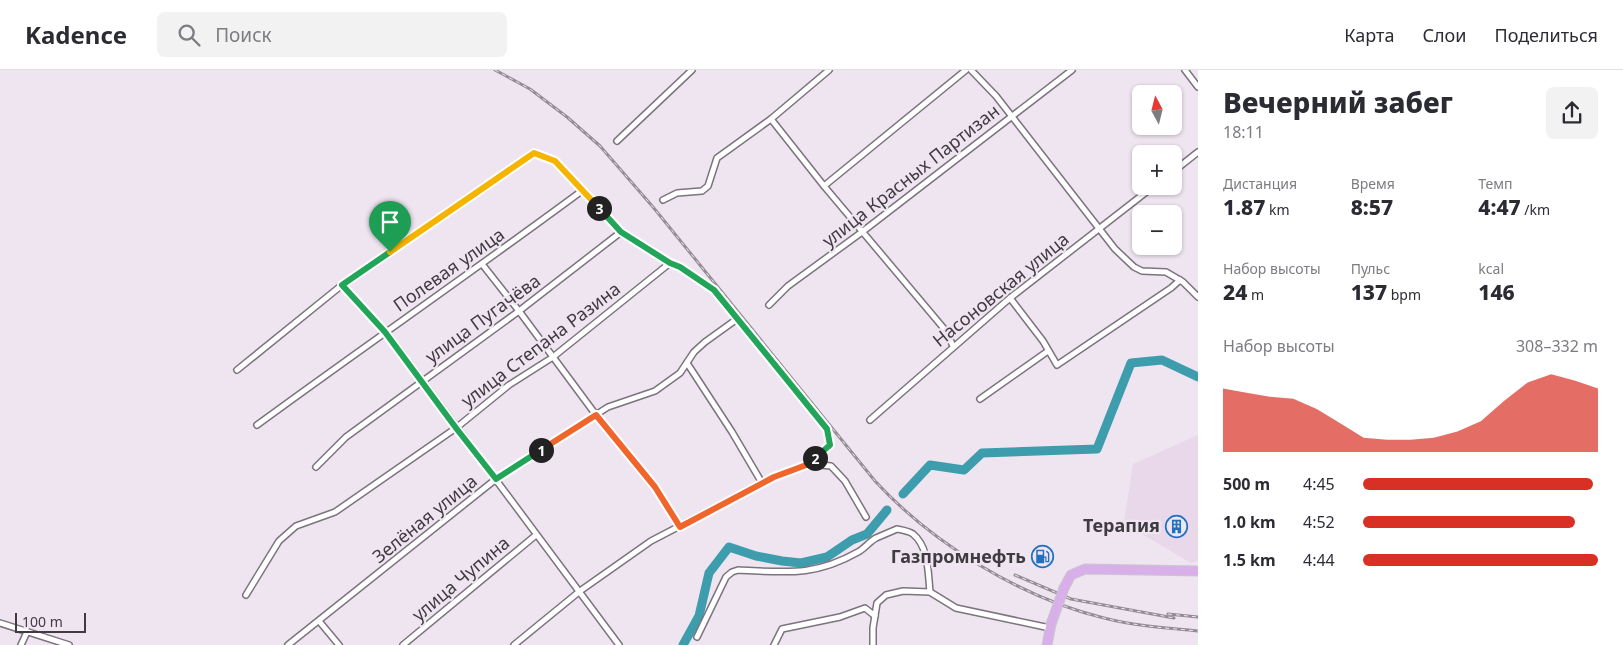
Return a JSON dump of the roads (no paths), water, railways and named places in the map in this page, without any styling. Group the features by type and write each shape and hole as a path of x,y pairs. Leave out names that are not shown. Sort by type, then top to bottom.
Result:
{"main road":[{"path":"1046,645 1050,626 1064,588 1071,576 1079,570 1092,568 1198,572"}],"street":[{"path":"617,141 692,70"},
{"path":"663,200 677,192 702,191 708,186 717,158 771,119 829,70"},
{"path":"824,186 966,70"},
{"path":"971,70 996,96 1098,229 1134,267 1142,271 1166,272 1180,280 1198,296"},
{"name":"улица Красных Партизан","path":"769,304 788,286 862,232 1072,70"},
{"path":"1185,70 1198,87"},
{"path":"771,119 824,186 946,331 954,346"},
{"path":"1182,165 1198,152"},
{"path":"237,370 342,285 534,153 555,161 621,232 670,263 680,267 714,290 827,429 830,445 809,464 774,477 651,542 580,591 514,645"},
{"name":"Полевая улица","path":"257,425 583,190"},
{"name":"Насоновская улица","path":"870,420 1010,298 1142,195"},
{"name":"улица Пугачёва","path":"316,466 346,437 519,311 621,232"},
{"name":"улица Степана Разина","path":"246,595 279,541 296,526 335,512 456,428 510,385 554,357 670,263"},
{"path":"482,264 596,415 655,487 680,527"},
{"path":"1010,298 1043,340 1057,366 1180,280"},
{"path":"342,285 385,332 619,645"},
{"name":"Зелёная улица","path":"288,645 496,479 608,407 655,391 680,373 694,352 705,342 737,318"},
{"path":"980,399 1048,351"},
{"path":"687,363 732,432 762,483"},
{"path":"809,464 831,466 845,482 866,517"},
{"path":"697,637 726,577 732,572 738,570 797,573 829,566 859,552 875,539 897,529 912,534 920,543 926,555 930,592"},
{"name":"улица Чупина","path":"403,645 536,535"},
{"path":"873,645 877,603 886,595 903,591 930,592 956,608 1050,626"},
{"path":"774,645 782,629 840,617 864,608 875,616"},
{"path":"319,621 340,645"},
{"path":"0,622 69,645"},
{"path":"21,645 28,632"}],"waterway":[{"path":"903,494 930,465 964,470 982,453 1097,449 1131,363 1162,360 1198,377"},
{"path":"683,645 699,616 709,573 729,547 756,556 801,563 827,557 852,540 867,534 887,510"}],"railway":[{"path":"495,70 530,89 567,117 600,146 653,207 875,481 923,526 980,565 1041,597 1073,609 1116,621 1198,631"},
{"path":"1015,575 1071,599 1174,618"},
{"path":"1168,614 1198,617"}],"place":[{"name":"Терапия","path":"1176,526"},
{"name":"Газпромнефть","path":"1042,557"}]}
